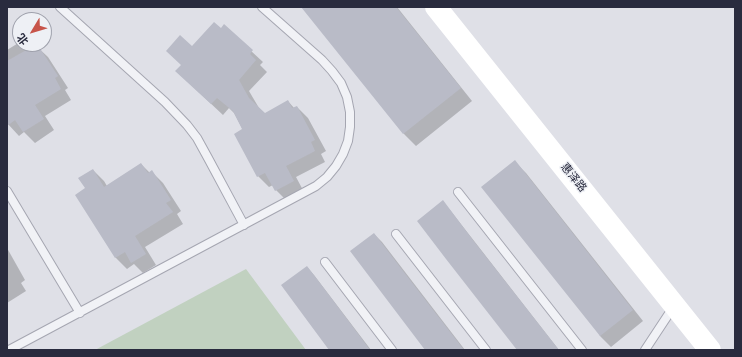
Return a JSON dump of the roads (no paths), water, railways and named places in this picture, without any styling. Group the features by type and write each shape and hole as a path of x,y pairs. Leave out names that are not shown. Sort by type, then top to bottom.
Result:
{"street":[{"name":"惠泽路","path":"436,7 710,350"}],"lane":[{"path":"60,7 165,102 187,125 197,138 244,225"},
{"path":"10,350 316,186 327,177 336,166 348,141 350,126 350,112 341,83 332,71 262,7"},
{"path":"7,191 80,312"},
{"path":"458,192 582,350"},
{"path":"396,234 486,350"},
{"path":"326,262 392,350"},
{"path":"645,350 674,305"}]}
